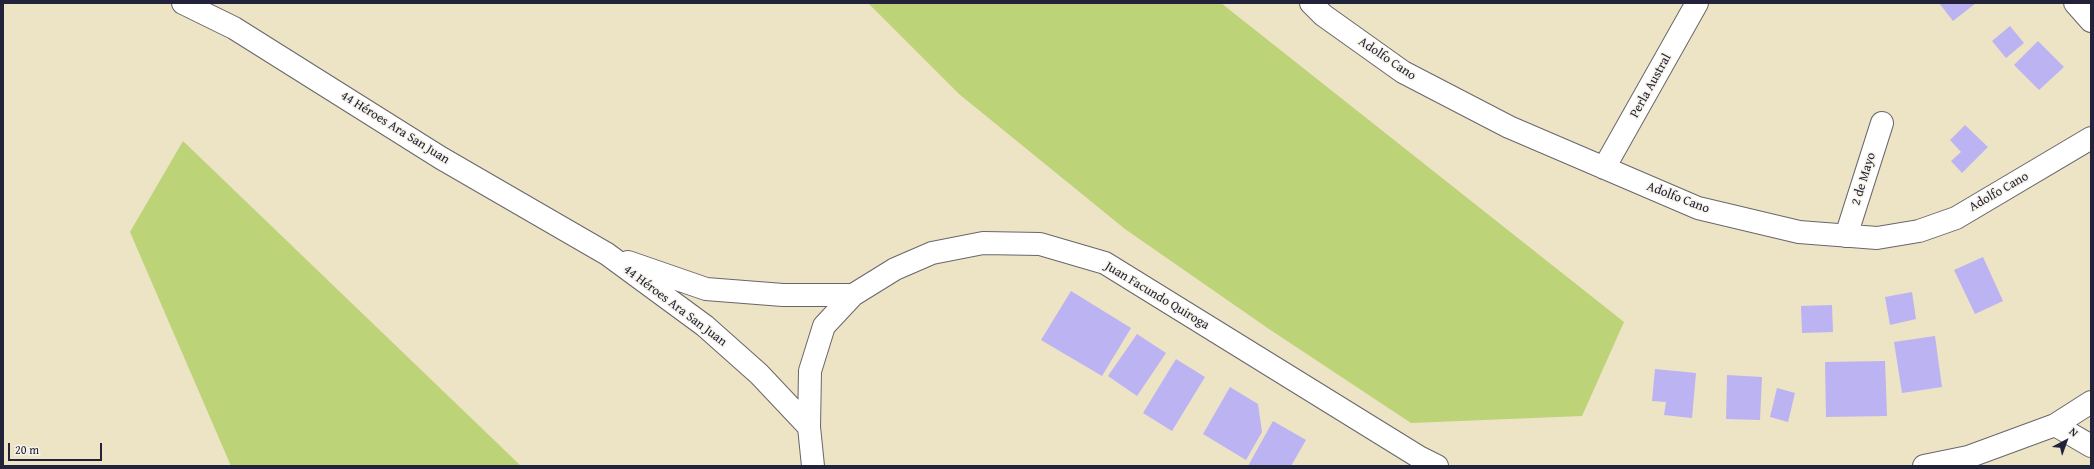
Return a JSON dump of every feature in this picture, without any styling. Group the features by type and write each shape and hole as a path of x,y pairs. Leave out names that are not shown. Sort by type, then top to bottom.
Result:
{"street":[{"name":"44 Héroes Ara San Juan","path":"183,3 234,28 441,158 606,254 705,326 759,374 809,427"},
{"name":"Adolfo Cano","path":"1311,3 1323,15 1403,72 1509,127 1698,208 1799,232 1877,238 1919,231 1956,218 2091,138"},
{"name":"Perla Austral","path":"1604,168 1697,3"},
{"path":"2075,3 2091,21"},
{"name":"2 de Mayo","path":"1846,236 1882,122"},
{"name":"Juan Facundo Quiroga","path":"813,466 809,427 810,371 824,326 853,295 895,269 932,253 983,243 1040,244 1105,263 1419,457 1437,466"},
{"name":"44 Héroes Ara San Juan","path":"606,254 706,289 783,295 853,295"},
{"path":"1924,466 1968,457 2055,425 2091,402"},
{"path":"2055,425 2091,446"}],"green space":[{"path":"868,3 1221,3 1624,322 1582,416 1411,423 1269,329 1125,229 959,94"},
{"path":"183,141 521,466 231,466 130,232"}],"building":[{"path":"1939,3 1976,3 1953,21"},
{"path":"2010,26 2024,43 2006,58 1992,41"},
{"path":"2038,41 2064,67 2039,90 2014,65"},
{"path":"1965,125 1988,147 1962,173 1951,161 1961,152 1950,140"},
{"path":"1983,257 2003,301 1975,314 1954,270"},
{"path":"1071,291 1131,328 1102,376 1041,340"},
{"path":"1912,292 1916,319 1890,325 1885,297"},
{"path":"1832,305 1833,332 1802,333 1801,306"},
{"path":"1137,334 1166,353 1137,396 1108,376"},
{"path":"1935,336 1942,387 1902,393 1894,342"},
{"path":"1176,359 1205,377 1172,431 1143,413"},
{"path":"1885,361 1887,416 1826,417 1825,362"},
{"path":"1655,369 1696,373 1692,418 1664,415 1666,402 1652,401"},
{"path":"1727,375 1762,377 1760,420 1726,419"},
{"path":"1230,387 1258,404 1262,432 1246,460 1203,434"},
{"path":"1777,388 1795,393 1788,422 1770,417"},
{"path":"1273,421 1306,440 1291,466 1248,466"}]}
